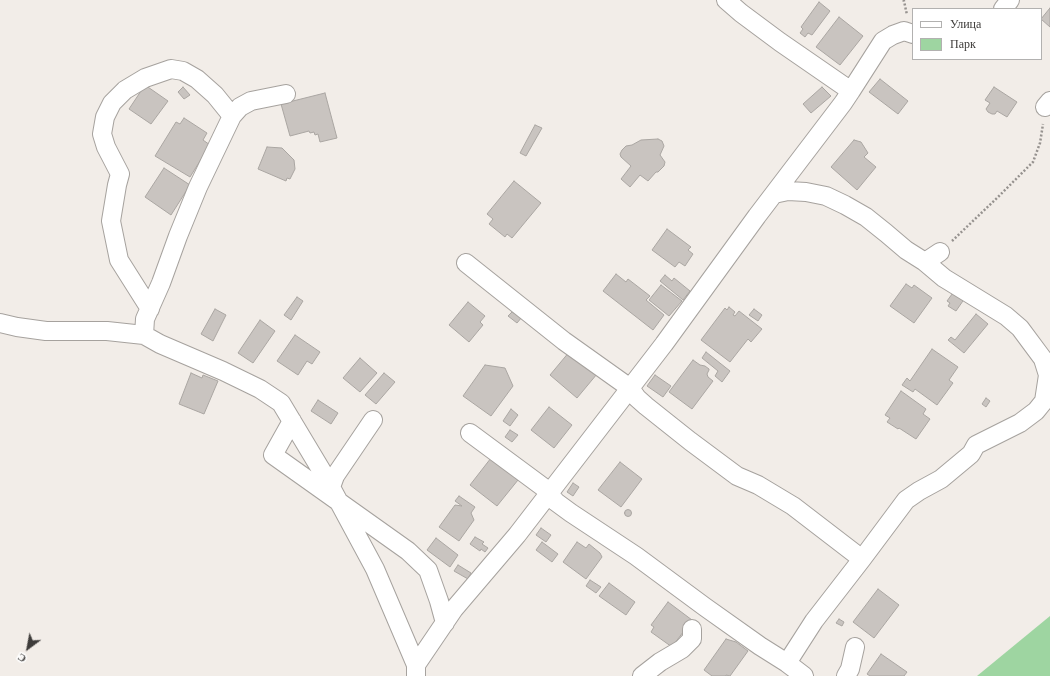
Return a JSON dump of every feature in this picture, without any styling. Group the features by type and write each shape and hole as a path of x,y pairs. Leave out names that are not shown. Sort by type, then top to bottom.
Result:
{"street":[{"path":"726,0 780,42 851,91"},
{"path":"1004,8 1010,0"},
{"path":"416,671 444,623 454,609 517,535 664,344 843,103 883,41 904,31 912,34"},
{"path":"150,309 119,260 112,221 120,174 106,147 102,134 105,117 112,103 125,90 145,78 171,69 183,71 197,79 215,95 232,116"},
{"path":"144,335 145,319 161,283 178,236 198,187 232,116 240,107 251,102 286,94"},
{"path":"774,194 788,191 806,192 826,196 866,217 906,250 925,262 944,278 1006,316 1020,328 1043,359 1048,375 1044,401 1036,411 1020,423 976,445 971,454 941,479 906,500 814,621 787,663"},
{"path":"925,262 940,252"},
{"path":"466,262 564,341 630,388 637,398 646,406 728,470 737,476 758,485 792,506 862,559"},
{"path":"0,323 46,331 107,331 144,335 160,344 223,371 260,389 281,403 331,487 375,568 416,671"},
{"path":"331,487 335,476 373,420"},
{"path":"292,421 273,455 408,551 428,570 439,600 444,623"},
{"path":"470,434 543,487 556,502 571,513 636,556 804,676"},
{"path":"642,676 660,662 682,649 692,639 692,629"},
{"path":"846,676 850,669 855,648"}],"path":[{"path":"940,252 1033,162 1040,143 1048,104"}],"green space":[{"path":"1050,616 1050,676 977,676"}],"building":[{"path":"819,2 830,11 812,35 808,33 805,37 800,33 803,29 801,27"},
{"path":"1050,8 1050,27 1042,20"},
{"path":"839,17 863,36 840,65 816,47"},
{"path":"880,79 908,101 898,114 869,92"},
{"path":"145,85 168,101 151,124 129,109"},
{"path":"183,87 190,95 184,99 178,92"},
{"path":"822,87 831,96 811,113 803,104"},
{"path":"994,87 1017,102 1007,117 997,111 995,114 992,114 986,109 990,103 985,100"},
{"path":"325,93 337,138 320,142 318,134 315,135 314,132 310,133 309,131 290,136 281,104"},
{"path":"184,118 207,133 203,140 210,145 190,177 155,156 176,122 180,124"},
{"path":"535,125 542,128 526,156 520,153"},
{"path":"658,139 662,141 664,146 660,155 665,162 664,166 648,181 640,175 630,187 621,179 631,166 621,157 620,154 622,150 626,146 632,145 641,140"},
{"path":"854,140 861,142 868,153 864,157 876,167 857,190 831,167"},
{"path":"267,147 282,148 294,160 295,169 290,179 287,178 286,181 258,169"},
{"path":"164,168 190,185 171,215 145,197"},
{"path":"514,181 541,203 512,238 507,234 505,237 489,224 493,219 487,214"},
{"path":"667,229 691,247 688,250 693,254 685,266 679,262 675,267 652,250"},
{"path":"616,274 626,282 628,279 650,296 646,300 664,315 653,330 603,291"},
{"path":"665,275 672,281 674,278 690,291 683,300 660,281"},
{"path":"906,284 912,288 914,285 932,298 914,323 890,306"},
{"path":"661,285 682,301 669,316 649,300"},
{"path":"955,290 965,298 956,311 948,306 950,303 947,301"},
{"path":"297,297 303,301 291,320 284,315"},
{"path":"468,302 485,316 480,322 483,325 469,342 449,325"},
{"path":"729,307 735,312 733,315 735,316 739,311 762,329 751,342 748,339 730,362 701,340 725,308 727,310"},
{"path":"215,309 226,315 213,341 201,334"},
{"path":"754,309 762,315 758,321 749,315"},
{"path":"512,312 515,312 522,317 517,323 508,316"},
{"path":"976,314 988,324 964,353 948,340 951,337 955,340"},
{"path":"260,320 275,331 253,363 238,353"},
{"path":"295,335 320,352 312,364 307,361 298,375 277,361"},
{"path":"932,349 958,367 949,380 953,383 937,405 915,389 913,392 902,385 907,378 910,381"},
{"path":"570,351 597,374 577,398 550,375"},
{"path":"706,352 730,371 722,382 715,376 718,371 702,358"},
{"path":"360,358 377,373 360,392 343,378"},
{"path":"693,360 709,369 707,374 708,377 713,381 692,409 669,392"},
{"path":"485,365 505,368 513,386 491,416 463,396"},
{"path":"191,373 202,378 203,375 218,381 204,414 179,404"},
{"path":"384,373 395,382 376,404 365,395"},
{"path":"655,375 671,386 663,397 647,386"},
{"path":"901,391 926,409 923,414 930,419 916,439 887,422 890,418 885,415"},
{"path":"986,398 990,401 986,407 982,404"},
{"path":"318,400 338,413 331,424 311,411"},
{"path":"549,407 572,425 554,448 531,430"},
{"path":"511,409 518,415 510,426 503,421"},
{"path":"510,430 518,435 512,442 505,437"},
{"path":"491,458 518,480 497,506 470,485"},
{"path":"620,462 642,479 621,507 598,490"},
{"path":"573,483 579,487 573,496 567,492"},
{"path":"459,496 475,507 471,513 474,520 459,541 439,527 455,505 462,506 455,501"},
{"path":"628,510 631,513 628,516 625,513"},
{"path":"541,528 551,535 546,542 536,535"},
{"path":"475,537 484,542 482,544 488,548 485,552 481,549 480,551 470,544"},
{"path":"436,538 458,555 450,567 427,550"},
{"path":"542,542 558,554 552,562 536,550"},
{"path":"577,542 586,548 589,544 600,553 602,557 586,579 563,562"},
{"path":"458,565 471,573 468,579 454,571"},
{"path":"590,580 601,587 596,593 586,586"},
{"path":"609,583 635,602 626,615 599,596"},
{"path":"878,589 899,605 874,638 853,622"},
{"path":"668,602 692,620 672,647 651,632 654,627 651,625"},
{"path":"839,619 844,622 842,626 836,623"},
{"path":"726,639 736,642 748,651 730,676 712,676 704,670"},
{"path":"881,654 907,672 904,676 870,676 867,674"}]}
